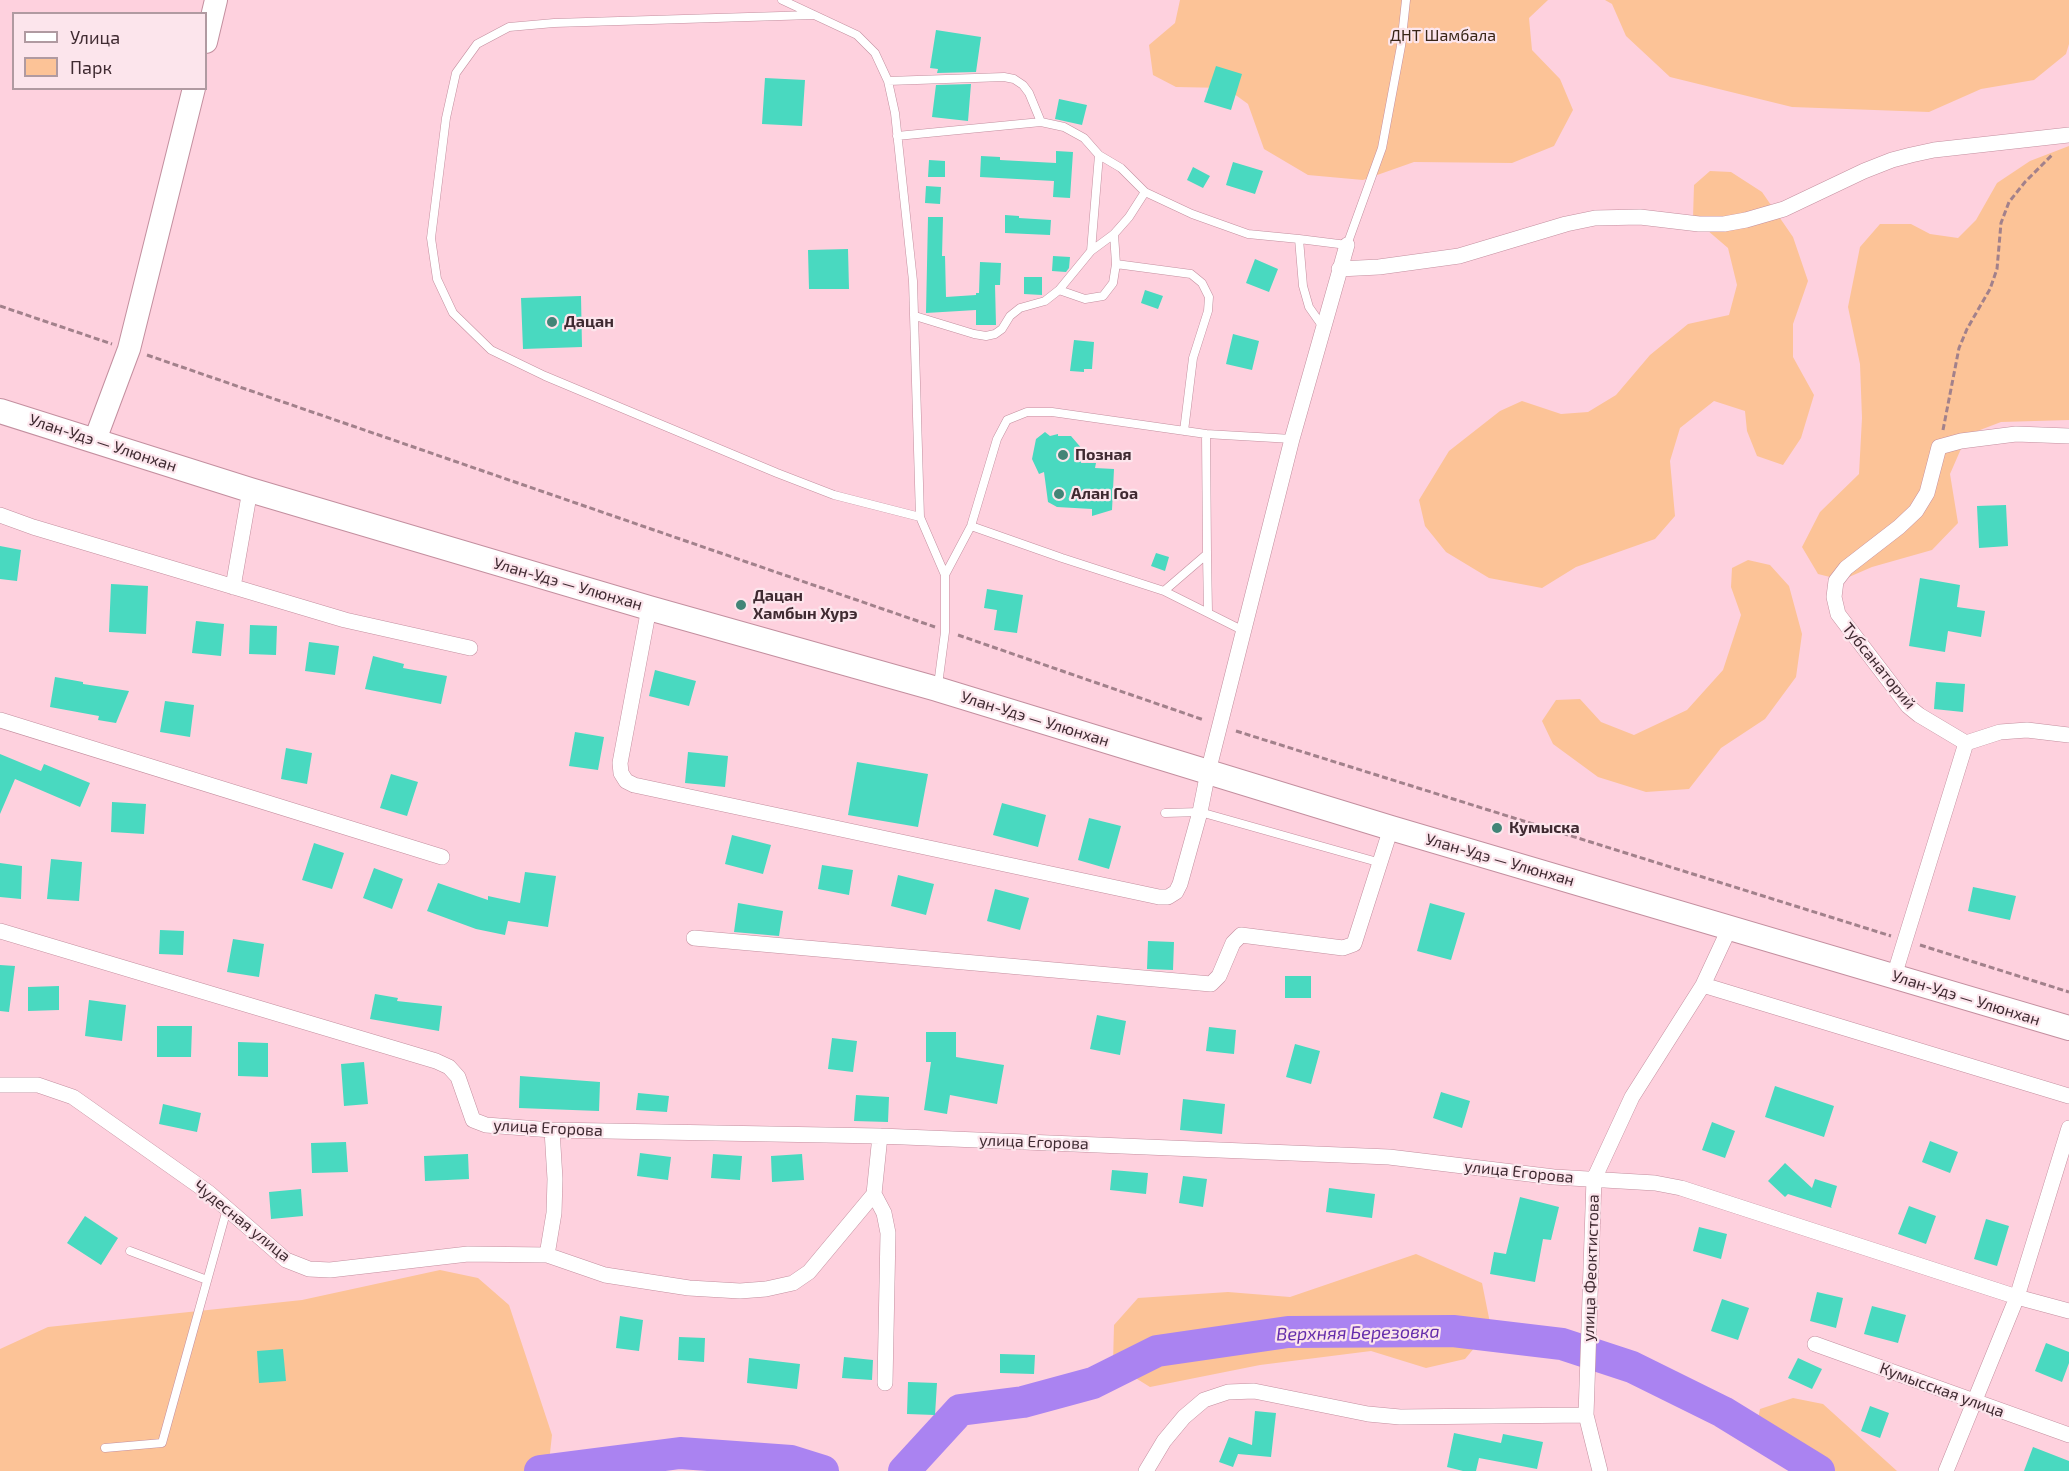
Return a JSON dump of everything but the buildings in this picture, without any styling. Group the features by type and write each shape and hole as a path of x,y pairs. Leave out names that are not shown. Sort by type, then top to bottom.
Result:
{"main road":[{"name":"Улан-Удэ — Улюнхан","path":"0,411 250,490 649,608 937,689 1391,828 2069,1028"}],"street":[{"path":"207,38 216,0"},
{"path":"95,440 129,349 194,90"},
{"path":"1339,269 1379,267 1460,256 1566,224 1595,218 1640,218 1699,224 1724,224 1746,220 1784,209 1892,160 1934,150 2069,135"},
{"path":"649,608 620,763 621,773 626,781 634,785 1159,897 1168,897 1176,892 1180,884 1200,812 1208,772 1292,439 1347,245"},
{"path":"1939,447 1961,441 2016,434 2069,435"},
{"name":"Тубсанаторий","path":"1939,447 1927,493 1916,512 1846,568 1836,581 1834,597 1838,614 1908,706 1966,743"},
{"path":"233,587 250,490"},
{"path":"0,515 345,620 470,648"},
{"path":"0,720 442,858"},
{"path":"1894,976 1966,743 2000,732 2027,730 2069,735"},
{"path":"694,938 1211,984 1219,976 1233,943 1241,935 1343,948 1354,944 1391,828"},
{"name":"улица Феоктистова","path":"1600,1471 1586,1415 1594,1179 1632,1096 1703,985 1730,927"},
{"name":"улица Егорова","path":"0,931 436,1061 448,1067 458,1077 473,1120 486,1125 552,1130 880,1136 1389,1157 1554,1178 1655,1182 1681,1188 2017,1298 2069,1311"},
{"path":"1703,985 2069,1096"},
{"name":"Чудесная улица","path":"0,1085 38,1085 73,1097 209,1192 286,1260 309,1269 330,1270 468,1254 547,1255 605,1275 644,1282 740,1291 766,1289 793,1283 809,1272 874,1194"},
{"path":"1946,1471 2017,1298 2069,1128"},
{"path":"547,1255 554,1213 555,1179 552,1130"},
{"path":"880,1136 874,1194 884,1214 888,1233 885,1383"},
{"name":"Кумысская улица","path":"1815,1344 2069,1435"},
{"path":"1146,1471 1164,1441 1184,1417 1204,1400 1228,1392 1254,1391 1368,1414 1400,1417 1586,1415"}],"lane":[{"path":"782,0 858,35 875,53 888,81 897,136 915,316 920,517 945,575 945,631 937,689"},
{"path":"897,136 1041,122 1064,127 1084,138 1099,155 1121,168 1145,192 1192,214 1248,234 1347,245 1382,148 1401,46 1406,0"},
{"path":"813,15 554,23 509,27 477,44 456,73 446,118 431,238 437,279 453,313 491,350 545,376 777,473 834,495 920,517"},
{"path":"888,81 1004,77 1014,79 1029,93 1041,122"},
{"path":"1091,251 1099,155"},
{"path":"915,316 974,334 986,336 995,334 1020,308 1045,301 1059,290 1091,251 1114,234 1130,218 1145,192"},
{"path":"1059,290 1085,299 1103,296 1113,283 1116,264 1114,234"},
{"path":"1299,239 1303,286 1309,307 1324,328"},
{"path":"1116,264 1191,274 1202,283 1209,297 1208,311 1193,358 1184,431"},
{"path":"945,575 970,526 997,439 1007,420 1028,411 1052,412 1206,434 1292,439"},
{"path":"1206,434 1208,612"},
{"path":"970,526 1164,591 1244,631"},
{"path":"1164,591 1207,554"},
{"path":"1165,813 1200,812 1381,862"},
{"path":"105,1448 162,1443 227,1209"},
{"path":"130,1251 207,1280"}],"path":[{"path":"1939,447 1959,348 1990,289 1997,269 2001,223 2009,202 2025,182 2054,154"},
{"path":"0,306 1294,750 2069,992"}],"green space":[{"name":"ДНТ Шамбала","path":"1180,0 1548,0 1529,18 1532,50 1560,79 1573,110 1554,146 1512,163 1414,162 1363,180 1308,175 1264,149 1248,104 1226,88 1176,87 1153,75 1149,45 1175,23"},
{"path":"1605,0 2069,0 2069,44 2066,54 2034,80 1981,89 1929,112 1792,107 1670,77 1626,36 1612,4"},
{"path":"2069,146 2069,420 2001,422 1967,435 1950,474 1958,523 1932,550 1872,567 1842,580 1818,574 1802,547 1820,512 1859,474 1862,418 1860,364 1848,307 1860,247 1880,224 1911,224 1930,234 1958,238 1976,220 1997,183 2030,161"},
{"path":"1710,171 1731,172 1762,192 1793,237 1808,281 1793,324 1793,357 1814,395 1801,438 1783,465 1757,456 1747,431 1745,411 1714,401 1680,428 1670,461 1675,516 1655,539 1576,567 1542,588 1489,578 1446,552 1425,526 1419,500 1449,451 1500,411 1522,401 1561,414 1588,412 1616,395 1650,355 1688,324 1729,315 1737,285 1728,248 1693,218 1694,185"},
{"path":"1748,560 1770,565 1789,586 1802,634 1796,677 1765,719 1721,748 1689,789 1646,792 1598,777 1553,744 1542,721 1556,700 1580,699 1601,722 1634,735 1687,710 1723,670 1741,615 1731,587 1732,568"},
{"path":"1416,1254 1482,1283 1491,1328 1465,1359 1426,1368 1371,1351 1260,1365 1150,1387 1113,1364 1114,1325 1138,1298 1228,1292 1290,1297"},
{"path":"440,1270 478,1278 509,1305 552,1435 548,1471 0,1471 0,1349 48,1327 302,1300"},
{"path":"1793,1398 1823,1404 1897,1471 1798,1471 1755,1434 1760,1409"}],"waterway":[{"name":"Верхняя Березовка","path":"904,1471 960,1410 1023,1402 1093,1383 1157,1351 1288,1332 1453,1331 1562,1344 1632,1367 1723,1412 1819,1471"},
{"name":"Верхняя Березовка","path":"540,1471 680,1453 791,1461 823,1471"}],"place":[{"name":"Дацан","path":"552,322"},
{"name":"Позная","path":"1063,455"},
{"name":"Алан Гоа","path":"1059,494"},
{"name":"Дацан Хамбын Хурэ","path":"741,605"},
{"name":"Кумыска","path":"1497,828"}]}
